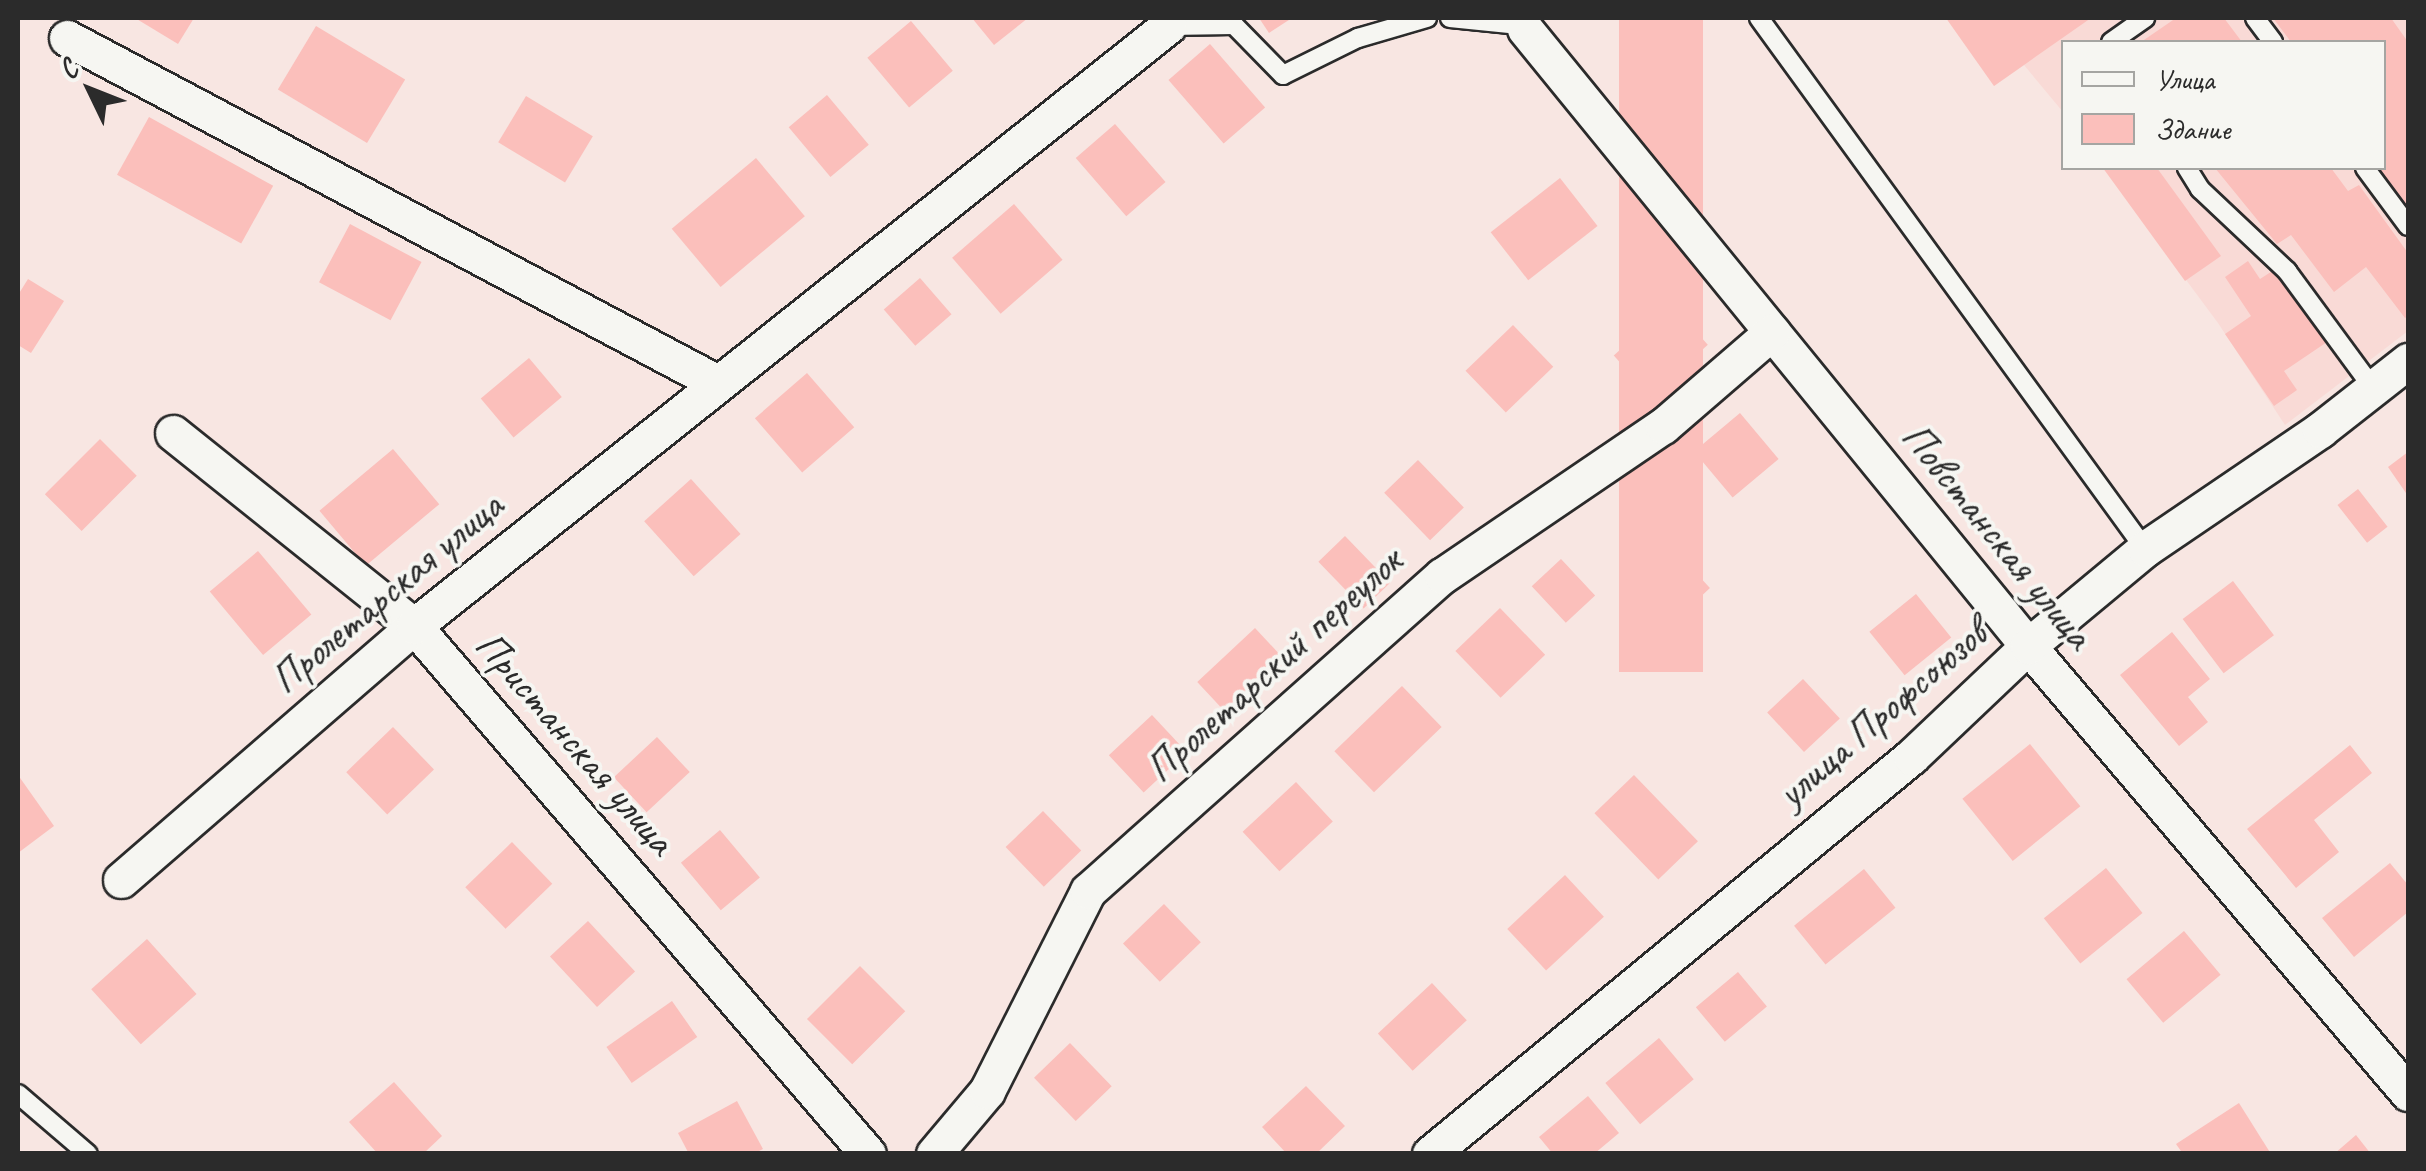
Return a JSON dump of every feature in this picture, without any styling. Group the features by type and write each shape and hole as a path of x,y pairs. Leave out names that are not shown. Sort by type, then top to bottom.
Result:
{"street":[{"name":"Повстанская улица","path":"1529,23 1772,332 2028,646 2408,1093"},
{"name":"Пролетарская улица","path":"120,880 414,626 1168,26"},
{"path":"67,38 716,382"},
{"name":"Пролетарский переулок","path":"934,1154 987,1091 1088,891 1442,576 1663,426 1772,332"},
{"name":"улица Профсоюзов","path":"1430,1154 1911,756 2028,646 2146,548 2408,361"},
{"name":"Пристанская улица","path":"173,434 414,626 868,1154"}],"lane":[{"path":"1168,26 1234,26 1283,75 1358,38 1427,18"},
{"path":"1450,18 1529,23"},
{"path":"1760,18 2146,548"},
{"path":"2115,40 2146,18"},
{"path":"2255,18 2272,40"},
{"path":"2189,170 2200,189 2288,271 2374,388"},
{"path":"2366,170 2408,226"},
{"path":"18,1094 88,1154"}],"shaded area":[{"path":"1946,18 2408,18 2408,331 2285,425 2218,323 2104,170 2386,170 2386,40 2061,40 2061,110 2024,65 1994,86"}],"building":[{"path":"135,18 194,18 178,44"},
{"path":"972,18 1028,18 994,45"},
{"path":"1259,18 1292,18 1269,33"},
{"path":"1619,18 1703,18 1703,672 1619,672"},
{"path":"1946,18 2091,18 1994,86"},
{"path":"2176,18 2224,18 2240,40 2144,40"},
{"path":"2273,18 2391,18 2408,42 2408,209 2380,170 2386,170 2386,40 2290,40"},
{"path":"911,21 953,71 909,107 867,58"},
{"path":"316,26 405,80 367,143 278,89"},
{"path":"1210,44 1265,107 1224,143 1168,80"},
{"path":"827,95 869,145 830,177 789,127"},
{"path":"526,96 593,136 565,182 498,142"},
{"path":"149,117 273,186 241,244 117,175"},
{"path":"1115,124 1166,182 1126,216 1076,158"},
{"path":"756,158 805,216 721,287 672,229"},
{"path":"2104,170 2158,170 2221,256 2185,281"},
{"path":"2217,170 2332,170 2348,191 2359,185 2408,253 2408,316 2405,318 2366,267 2334,292 2291,235 2277,244"},
{"path":"1560,178 1598,226 1528,280 1491,232"},
{"path":"1014,204 1063,260 1001,314 952,258"},
{"path":"350,224 422,262 391,320 319,282"},
{"path":"2248,261 2260,279 2277,268 2327,342 2284,371 2297,390 2274,406 2225,334 2251,316 2225,277"},
{"path":"920,278 951,314 915,346 884,309"},
{"path":"28,279 64,301 31,353 18,345 18,295"},
{"path":"1671,304 1708,345 1651,396 1614,356"},
{"path":"1513,325 1553,367 1506,413 1466,371"},
{"path":"529,358 562,397 514,438 481,398"},
{"path":"807,373 854,427 802,473 755,418"},
{"path":"1740,413 1779,459 1733,498 1694,452"},
{"path":"100,439 137,476 82,531 45,494"},
{"path":"393,449 439,504 366,566 319,511"},
{"path":"2408,452 2408,496 2388,467"},
{"path":"1418,460 1464,507 1430,540 1384,493"},
{"path":"691,479 741,534 694,576 644,521"},
{"path":"2358,489 2388,527 2367,543 2338,505"},
{"path":"1345,536 1390,583 1364,608 1318,562"},
{"path":"1667,542 1710,588 1670,626 1627,580"},
{"path":"258,551 311,615 263,655 210,591"},
{"path":"1561,559 1595,596 1566,623 1532,586"},
{"path":"2233,581 2274,635 2224,673 2183,619"},
{"path":"1916,594 1951,638 1905,675 1869,632"},
{"path":"1500,608 1545,655 1501,698 1455,651"},
{"path":"1255,628 1289,665 1231,718 1197,682"},
{"path":"2172,632 2210,679 2188,697 2208,722 2179,746 2120,675"},
{"path":"1803,679 1840,718 1804,752 1767,712"},
{"path":"1402,686 1442,727 1374,792 1334,751"},
{"path":"1152,715 1187,752 1144,793 1109,755"},
{"path":"393,727 434,769 387,815 346,772"},
{"path":"657,737 690,772 647,812 614,777"},
{"path":"2030,744 2080,806 2013,861 1962,799"},
{"path":"2350,745 2372,773 2314,820 2339,852 2296,888 2247,829"},
{"path":"18,775 54,826 18,853"},
{"path":"1634,775 1698,841 1658,879 1594,813"},
{"path":"1296,782 1333,821 1279,871 1243,832"},
{"path":"1043,811 1081,851 1044,887 1006,847"},
{"path":"720,830 760,877 721,910 681,863"},
{"path":"512,842 552,884 506,929 465,887"},
{"path":"2390,863 2408,885 2408,912 2354,957 2322,918"},
{"path":"2106,868 2143,913 2080,963 2044,918"},
{"path":"1864,869 1895,908 1826,964 1794,926"},
{"path":"1565,875 1604,917 1546,971 1507,929"},
{"path":"1164,904 1201,942 1160,982 1123,944"},
{"path":"588,921 635,971 597,1007 550,956"},
{"path":"2184,931 2221,975 2163,1023 2127,979"},
{"path":"147,939 197,994 141,1044 91,989"},
{"path":"860,966 905,1011 852,1064 807,1019"},
{"path":"1738,972 1767,1006 1725,1042 1696,1007"},
{"path":"1432,983 1467,1020 1413,1071 1378,1033"},
{"path":"672,1001 697,1037 632,1083 606,1047"},
{"path":"1659,1038 1694,1079 1640,1124 1605,1083"},
{"path":"1070,1043 1112,1086 1076,1121 1034,1078"},
{"path":"394,1082 442,1136 423,1154 378,1154 349,1122"},
{"path":"1306,1086 1345,1126 1316,1154 1287,1154 1262,1127"},
{"path":"1588,1096 1619,1133 1594,1154 1553,1154 1539,1137"},
{"path":"737,1101 763,1149 753,1154 689,1154 678,1133"},
{"path":"2239,1103 2271,1154 2183,1154 2176,1144"},
{"path":"2356,1135 2371,1154 2334,1154"}]}
